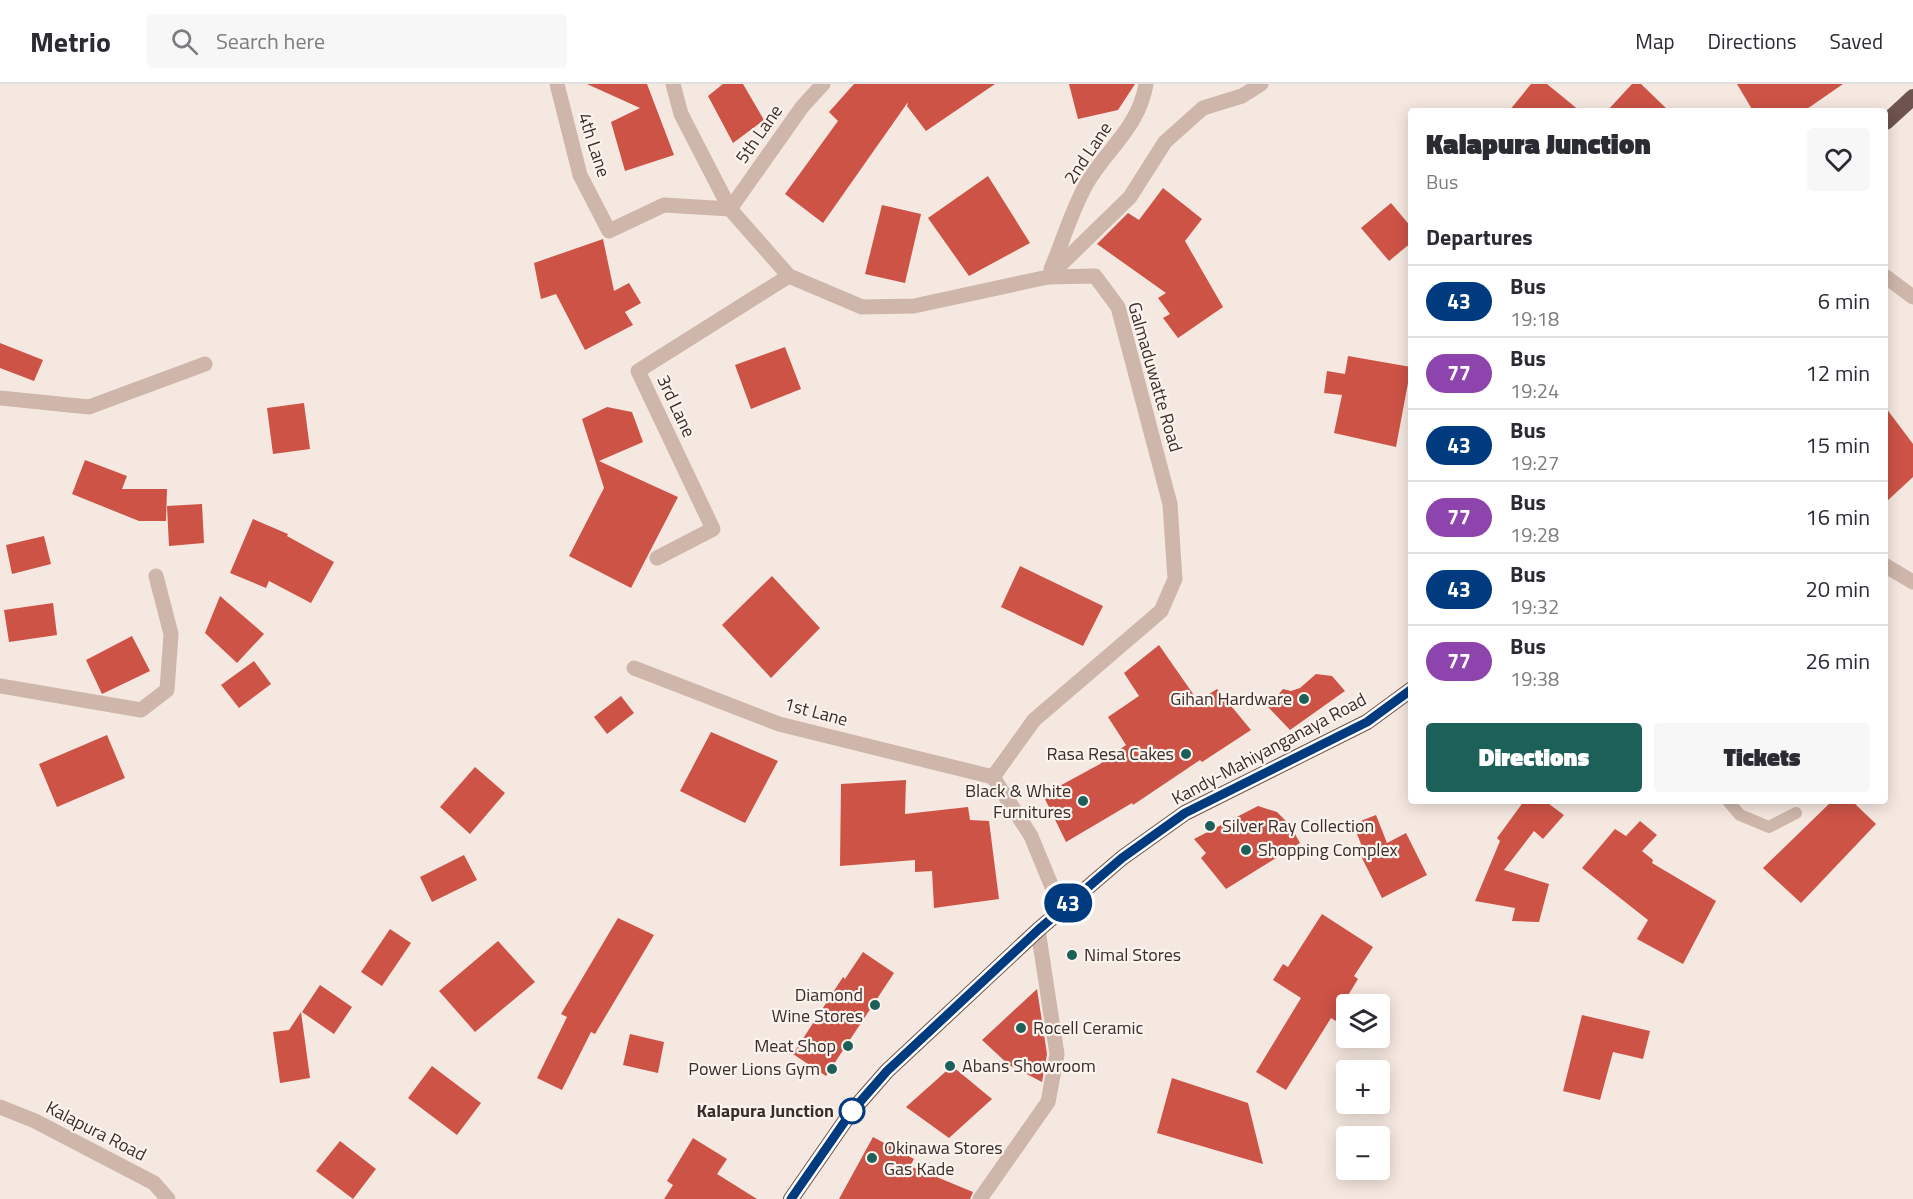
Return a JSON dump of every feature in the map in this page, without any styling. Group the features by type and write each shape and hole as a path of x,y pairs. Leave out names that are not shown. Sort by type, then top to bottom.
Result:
{"highway":[{"path":"1888,120 1913,97"},
{"name":"Kandy-Mahiyanganaya Road","path":"791,1199 852,1111 887,1071 1061,909 1122,858 1185,813 1367,722 1408,692"}],"street":[{"name":"4th Lane","path":"557,84 580,175 609,231 664,205 730,209"},
{"name":"Galmaduwatte Road","path":"673,84 681,114 730,209 789,276 862,307 914,306 1048,277 1095,276 1118,307 1170,504 1175,579 1161,611 1034,720 993,777"},
{"name":"5th Lane","path":"730,209 802,107 824,84"},
{"name":"2nd Lane","path":"1048,277 1088,183 1124,137 1144,94 1146,84"},
{"path":"1048,277 1130,197 1165,142 1203,108 1242,96 1261,84"},
{"name":"3rd Lane","path":"657,558 713,529 638,371 789,276"},
{"path":"1888,278 1913,297"},
{"path":"0,398 89,407 205,364"},
{"path":"1888,567 1913,582"},
{"path":"0,686 141,710 167,690 171,634 156,576"},
{"name":"1st Lane","path":"634,668 779,724 993,777"},
{"path":"993,777 1031,836 1061,909"},
{"path":"980,1199 1048,1102 1057,1054 1038,930"},
{"name":"Kalapura Road","path":"0,1107 35,1121 154,1183 168,1199"}],"lane":[{"path":"1731,804 1740,815 1769,827 1796,813"}],"building":[{"path":"587,84 647,84 674,155 625,171 611,122 640,108"},
{"path":"723,84 743,84 764,120 733,143 708,96"},
{"path":"854,84 995,84 926,131 907,106 908,102 823,223 785,194 838,121 829,112"},
{"path":"1069,84 1135,84 1118,110 1078,119"},
{"path":"1531,84 1547,84 1576,108 1511,108"},
{"path":"1632,84 1641,84 1666,108 1610,108"},
{"path":"1737,84 1843,84 1808,108 1751,108"},
{"path":"988,176 1030,243 969,276 928,218"},
{"path":"1163,188 1202,219 1185,241 1223,307 1178,338 1163,318 1170,314 1158,298 1166,293 1097,244 1128,213 1139,220"},
{"path":"1391,203 1408,223 1408,245 1389,261 1361,228"},
{"path":"882,205 921,214 905,283 865,274"},
{"path":"603,239 614,291 629,283 641,303 625,312 633,325 585,350 556,294 541,299 534,263"},
{"path":"0,343 43,360 34,381 0,368"},
{"path":"785,347 801,389 751,409 735,365"},
{"path":"1348,356 1408,366 1408,383 1396,447 1334,433 1342,395 1324,393 1327,371 1345,374"},
{"path":"304,403 310,449 273,454 267,408"},
{"path":"607,407 632,412 643,442 599,461 678,497 631,588 569,556 604,488 582,419"},
{"path":"1888,411 1913,444 1913,477 1888,500"},
{"path":"85,460 127,476 122,489 167,489 166,521 139,521 72,494"},
{"path":"202,504 204,543 169,546 167,506"},
{"path":"253,519 288,534 287,536 334,562 311,603 269,581 266,588 230,573"},
{"path":"44,536 51,564 12,574 6,545"},
{"path":"1020,566 1103,606 1083,646 1001,607"},
{"path":"772,576 820,628 771,678 722,625"},
{"path":"220,596 264,634 237,663 205,633"},
{"path":"53,603 57,635 9,642 4,610"},
{"path":"132,636 150,671 102,694 86,660"},
{"path":"1159,645 1198,701 1217,689 1251,730 1202,762 1200,760 1133,805 1132,803 1066,842 1043,795 1100,764 1126,745 1108,717 1139,696 1124,673"},
{"path":"254,661 271,684 239,708 221,685"},
{"name":"Gihan Hardware","path":"1316,674 1332,676 1345,691 1290,730 1268,707 1283,689 1291,691 1300,688"},
{"path":"621,696 634,713 607,734 594,717"},
{"path":"711,732 778,761 745,823 680,791"},
{"path":"107,735 125,778 57,807 39,764"},
{"path":"475,767 505,793 470,834 440,807"},
{"path":"906,780 905,814 968,807 970,820 989,821 999,899 934,908 932,871 915,872 915,860 840,866 841,784"},
{"path":"1522,804 1549,804 1564,815 1543,839 1534,831 1504,870 1549,884 1539,922 1512,921 1515,908 1475,901 1500,841 1497,838"},
{"path":"1829,804 1855,804 1876,824 1801,903 1763,868"},
{"name":"Shopping Complex","path":"1258,806 1277,812 1290,825 1300,843 1226,889 1201,858 1206,853 1194,839"},
{"path":"1376,815 1387,843 1406,833 1427,875 1382,898 1361,856 1365,854 1353,824"},
{"path":"1640,821 1657,835 1642,851 1653,860 1652,863 1716,901 1683,964 1637,939 1648,920 1582,868 1615,829 1626,836"},
{"path":"464,855 477,880 432,902 420,877"},
{"path":"1322,914 1373,947 1354,976 1358,979 1349,994 1336,994 1336,1021 1331,1018 1286,1090 1256,1072 1301,998 1273,980 1283,964 1288,967"},
{"path":"618,918 654,935 595,1034 591,1032 562,1090 537,1078 567,1017 561,1014"},
{"path":"390,929 411,943 382,986 361,972"},
{"path":"498,941 535,982 475,1032 439,991"},
{"path":"863,952 894,973 826,1076 793,1054 843,977 845,979"},
{"path":"320,985 352,1007 334,1034 302,1012"},
{"name":"Rocell Ceramic","path":"1037,989 1047,1054 1042,1082 1009,1065 982,1040"},
{"path":"301,1012 310,1078 280,1083 273,1032 289,1030"},
{"path":"1582,1015 1650,1031 1643,1059 1613,1052 1600,1100 1563,1091"},
{"path":"630,1034 664,1042 658,1073 623,1065"},
{"path":"432,1066 481,1103 457,1135 408,1098"},
{"path":"952,1066 992,1099 949,1138 906,1107"},
{"path":"1172,1078 1248,1103 1263,1164 1157,1133"},
{"path":"873,1137 914,1159 910,1166 973,1192 970,1199 839,1199"},
{"path":"693,1138 727,1159 717,1174 757,1199 664,1199 673,1185 667,1181"},
{"path":"340,1141 376,1169 353,1199 316,1171"}],"bus line":[{"name":"43","path":"791,1199 822,1150 887,1071 1061,909 1122,858 1185,813 1286,765 1367,722 1408,692"}],"place":[{"name":"Gihan Hardware","path":"1304,699"},
{"name":"Rasa Resa Cakes","path":"1186,754"},
{"name":"Black & White Furnitures","path":"1083,801"},
{"name":"Silver Ray Collection","path":"1210,826"},
{"name":"Shopping Complex","path":"1246,850"},
{"name":"Nimal Stores","path":"1072,955"},
{"name":"Diamond Wine Stores","path":"875,1005"},
{"name":"Rocell Ceramic","path":"1021,1028"},
{"name":"Meat Shop","path":"848,1046"},
{"name":"Abans Showroom","path":"950,1066"},
{"name":"Power Lions Gym","path":"832,1069"},
{"name":"Kalapura Junction","path":"852,1111"},
{"name":"Okinawa Stores Gas Kade","path":"872,1158"}]}
